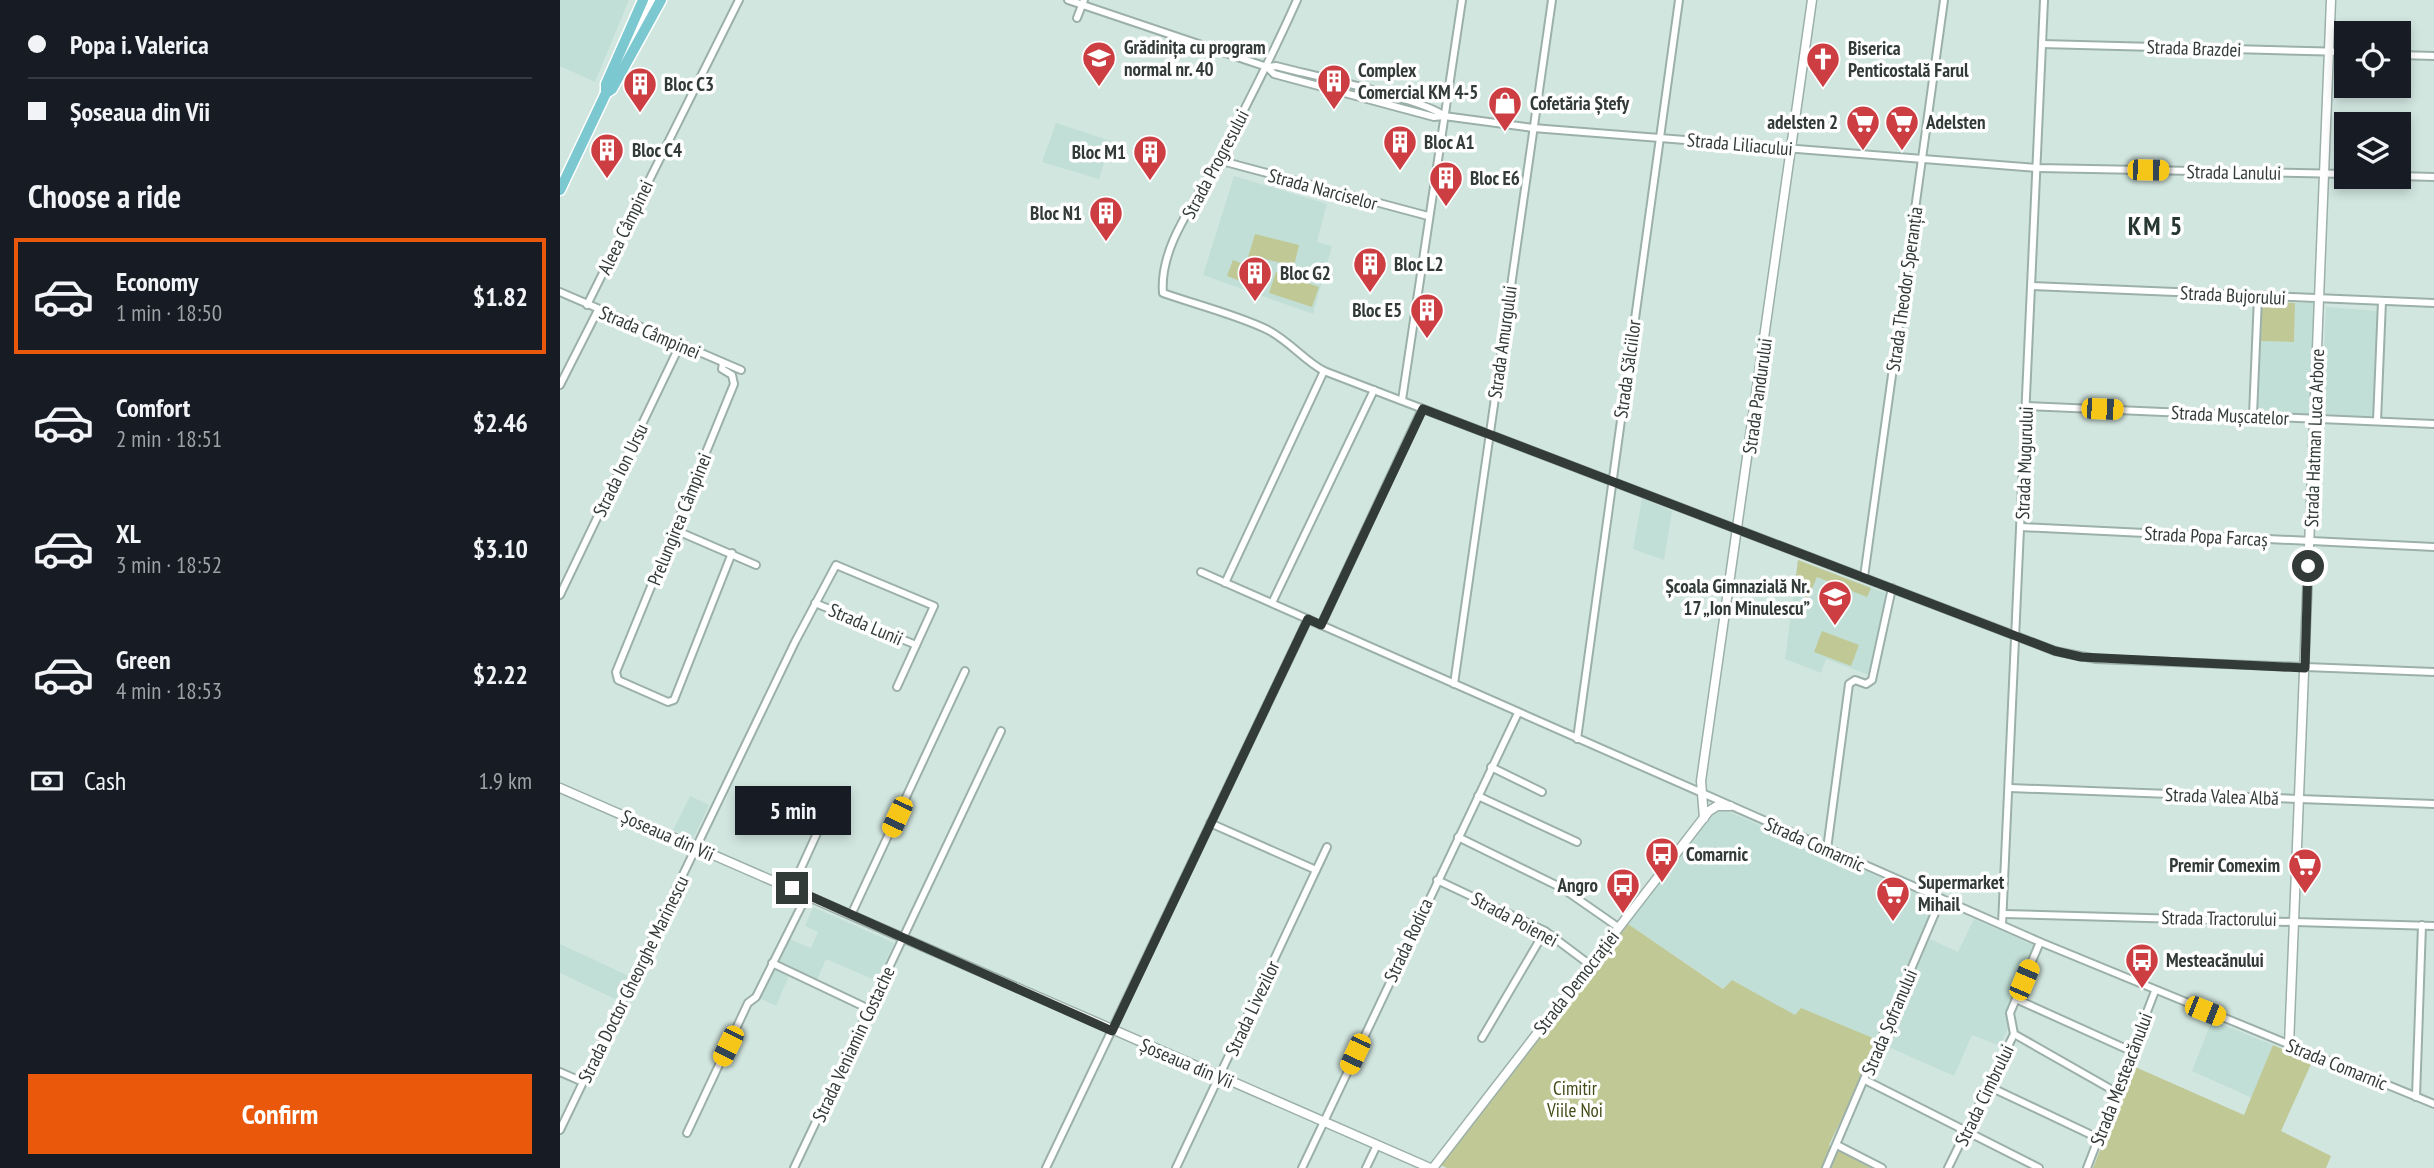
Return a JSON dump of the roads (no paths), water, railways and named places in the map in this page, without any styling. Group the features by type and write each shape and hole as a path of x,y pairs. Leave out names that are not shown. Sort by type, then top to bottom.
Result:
{"main road":[{"path":"560,190 606,93 606,84 643,0"},
{"path":"606,93 612,89 636,51 661,0"}],"street":[{"path":"606,93 651,0"},
{"name":"Aleea Câmpinei","path":"587,305 739,0"},
{"name":"Strada Liliacului","path":"1068,0 1267,67 1276,66 1405,101 1437,110 1444,116 1533,128 2037,167"},
{"name":"Strada Progresului","path":"1297,0 1267,67 1173,243 1162,281 1163,293 1267,330 1296,350 1309,363 1324,371"},
{"path":"1402,400 1462,0"},
{"name":"Strada Amurgului","path":"1454,684 1552,0"},
{"name":"Strada Sălciilor","path":"1577,738 1679,0"},
{"name":"Strada Pandurului","path":"1700,791 1812,0"},
{"name":"Strada Theodor Speranția","path":"1864,577 1944,0"},
{"name":"Strada Mugurului","path":"2002,925 2044,0"},
{"name":"Strada Hatman Luca Arbore","path":"2289,1045 2331,0"},
{"path":"1077,18 1083,3"},
{"name":"Strada Brazdei","path":"2042,44 2334,52"},
{"path":"2411,55 2434,56"},
{"name":"Strada Narciselor","path":"1218,160 1428,216"},
{"name":"Strada Lanului","path":"2037,167 2334,173"},
{"path":"2411,176 2434,177"},
{"name":"Strada Bujorului","path":"2031,286 2434,303"},
{"name":"Strada Câmpinei","path":"560,292 741,370"},
{"path":"2253,415 2258,297"},
{"path":"2377,421 2382,301"},
{"path":"560,385 598,310"},
{"name":"Strada Ion Ursu","path":"560,596 680,345"},
{"name":"Prelungirea Câmpinei","path":"723,362 722,369 732,375 734,384 617,672 618,680 668,702 674,700 733,553"},
{"path":"1225,583 1324,371 2055,651 2081,657 2434,672"},
{"path":"1272,603 1374,390"},
{"name":"Strada Mușcatelor","path":"2026,406 2434,424"},
{"path":"1321,625 1423,409"},
{"name":"Strada Popa Farcaș","path":"2021,527 2434,547"},
{"path":"675,530 733,553 755,565"},
{"name":"Strada Doctor Gheorghe Marinescu","path":"560,1130 815,603 836,565 934,606 916,645"},
{"name":"Strada Comarnic","path":"1201,572 2040,942 2434,1104"},
{"path":"1827,849 1849,684 1855,680 1866,684 1872,680 1892,588"},
{"name":"Strada Lunii","path":"815,603 916,645"},
{"path":"1046,1168 1308,619"},
{"path":"897,687 916,645"},
{"path":"851,915 965,671"},
{"name":"Strada Rodica","path":"1302,1168 1518,713"},
{"name":"Strada Veniamin Costache","path":"794,1168 1001,731"},
{"path":"1491,767 1542,792"},
{"name":"Șoseaua din Vii","path":"560,788 1112,1031 1432,1168"},
{"name":"Strada Valea Albă","path":"2010,788 2434,804"},
{"path":"1700,791 1704,818"},
{"path":"1478,796 1577,842"},
{"path":"1704,818 1717,806 1730,806"},
{"name":"Strada Democrației","path":"1432,1168 1704,818"},
{"path":"792,888 823,820"},
{"path":"1210,824 1317,870"},
{"path":"1458,837 1562,888 1618,927"},
{"name":"Strada Livezilor","path":"1176,1168 1327,847"},
{"name":"Strada Poienei","path":"1437,880 1545,931 1589,964"},
{"path":"687,1133 748,1003 756,997 807,895"},
{"name":"Strada Șofranului","path":"1826,1168 1941,899"},
{"name":"Strada Tractorului","path":"2004,914 2434,926"},
{"path":"2416,1097 2422,925"},
{"path":"1482,1038 1545,931"},
{"name":"Strada Cimbrului","path":"1948,1168 2014,1034 2010,1013 2040,942"},
{"path":"772,963 869,1009"},
{"name":"Strada Mesteacănului","path":"2087,1168 2155,991"},
{"path":"2016,999 2132,1051"},
{"path":"2014,1034 2116,1092"},
{"path":"560,1072 583,1082"},
{"path":"1865,1080 2039,1168"},
{"path":"1988,1086 2098,1138"},
{"path":"1366,1168 1377,1145"},
{"path":"1837,1145 1882,1168"}],"place":[{"name":"Grădinița cu program normal nr. 40","path":"1099,88"},
{"name":"Biserica Penticostală Farul","path":"1823,89"},
{"name":"Complex Comercial KM 4-5","path":"1334,111"},
{"name":"Bloc C3","path":"640,114"},
{"name":"Cofetăria Ștefy","path":"1505,133"},
{"name":"adelsten 2","path":"1863,152"},
{"name":"Adelsten","path":"1902,152"},
{"name":"Bloc A1","path":"1400,172"},
{"name":"Bloc C4","path":"607,180"},
{"name":"Bloc M1","path":"1150,182"},
{"name":"Bloc E6","path":"1446,208"},
{"name":"Bloc N1","path":"1106,243"},
{"name":"Bloc L2","path":"1370,294"},
{"name":"Bloc G2","path":"1255,303"},
{"name":"Bloc E5","path":"1427,340"},
{"name":"Școala Gimnazială Nr. 17 „Ion Minulescu”","path":"1835,627"},
{"name":"Comarnic","path":"1662,884"},
{"name":"Premir Comexim","path":"2305,895"},
{"name":"Angro","path":"1623,915"},
{"name":"Supermarket Mihail","path":"1893,923"},
{"name":"Mesteacănului","path":"2142,990"}],"district":[{"name":"KM 5","path":"2156,225"}],"park label":[{"name":"Cimitir Viile Noi","path":"1575,1099"}]}
